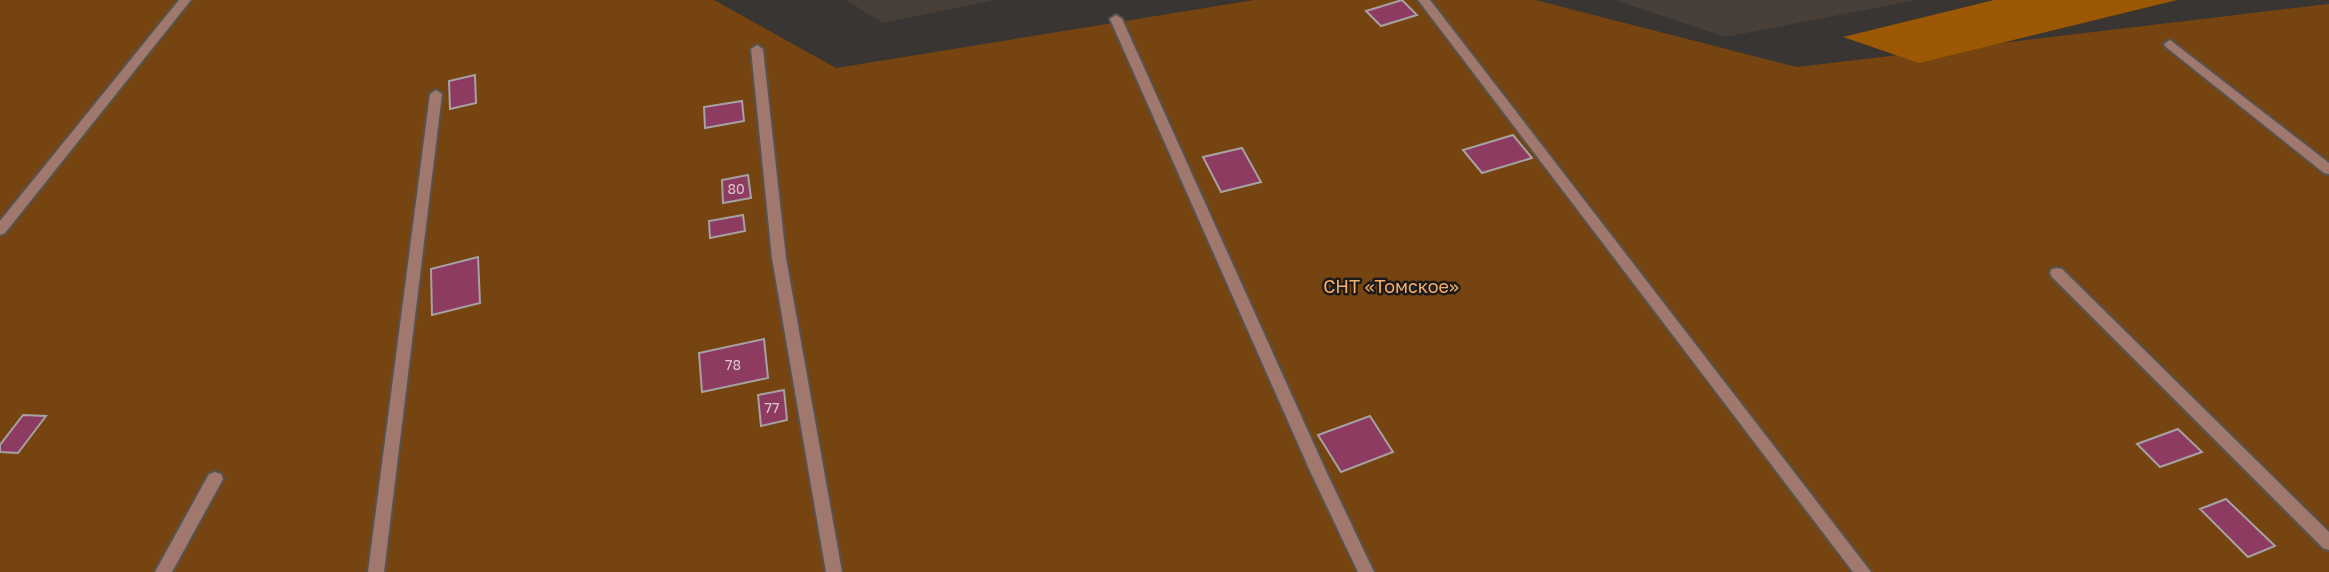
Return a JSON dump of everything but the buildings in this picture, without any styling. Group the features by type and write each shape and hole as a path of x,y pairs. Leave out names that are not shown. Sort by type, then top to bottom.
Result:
{"lane":[{"path":"0,230 185,0"},
{"path":"1424,0 1863,572"},
{"path":"1116,19 1318,471 1366,572"},
{"path":"2170,44 2329,170"},
{"path":"757,49 779,258 834,572"},
{"path":"376,572 436,94"},
{"path":"2057,272 2329,542"},
{"path":"163,572 215,479"}],"shaded area":[{"path":"846,0 995,0 883,23"},
{"path":"1614,0 1917,0 1725,37"},
{"path":"1994,0 2177,0 1919,63 1843,37"}],"green space":[{"name":"СНТ «Томское»","path":"0,0 714,0 836,68 1254,0 1535,0 1797,67 2329,4 2329,572 0,572"}]}
